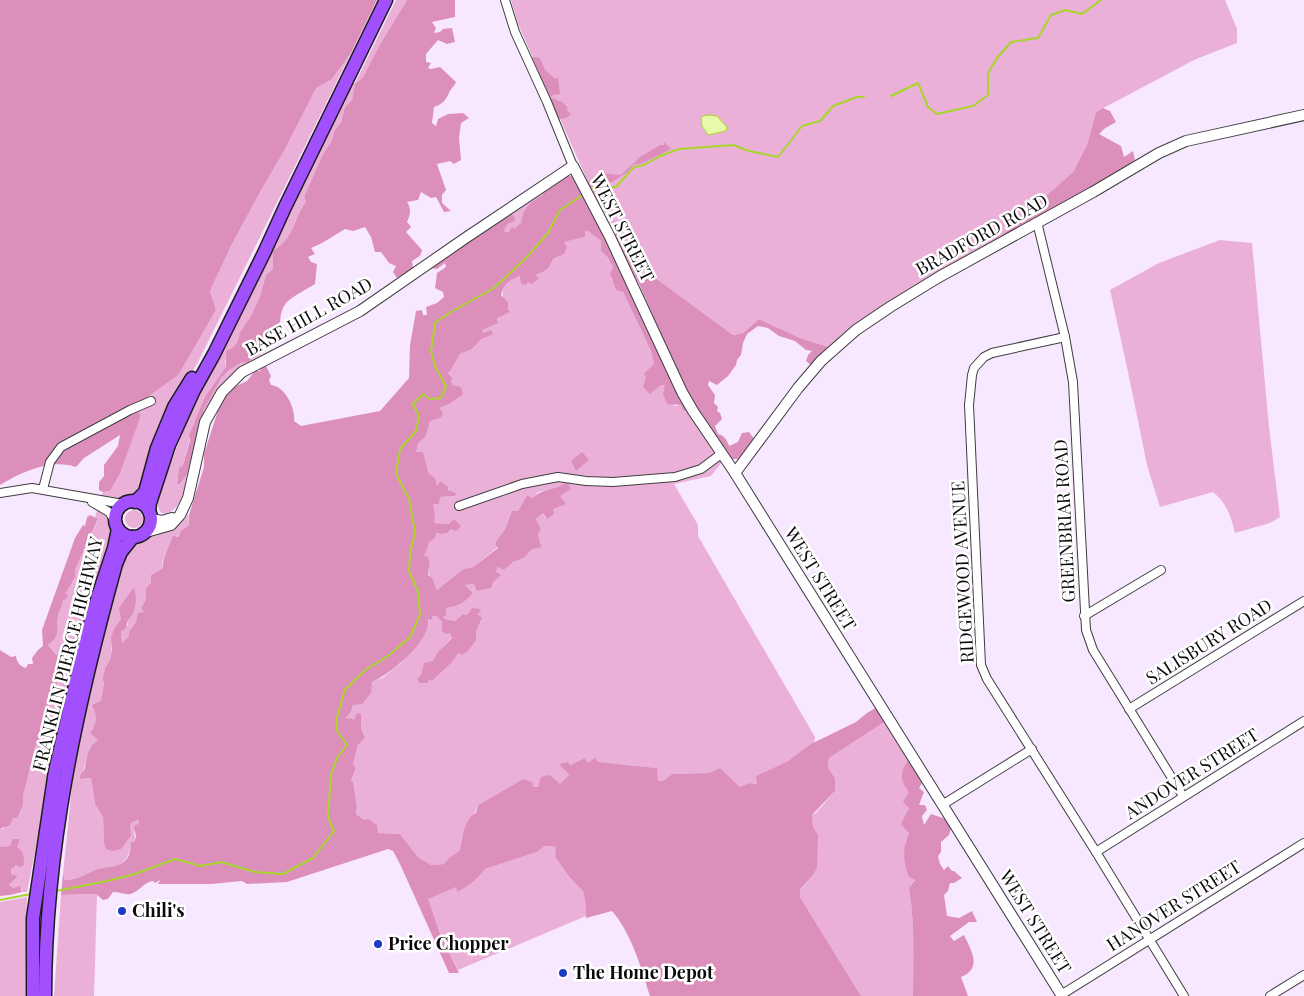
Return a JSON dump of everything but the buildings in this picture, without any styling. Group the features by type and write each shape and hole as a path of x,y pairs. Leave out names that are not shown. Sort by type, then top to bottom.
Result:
{"highway":[{"path":"285,207 257,251 199,367 174,407 157,448 145,492 118,510 116,525 126,536 143,535 150,526 150,503 169,446 194,390 256,270 386,0"},
{"path":"129,503 144,505 150,515"},
{"name":"FRANKLIN PIERCE HIGHWAY","path":"33,996 33,918 55,771 86,638 114,548 116,525"},
{"name":"FRANKLIN PIERCE HIGHWAY","path":"46,994 48,916 67,768 93,646 116,564 121,552 134,537"}],"street":[{"path":"505,0 514,32 547,102 573,166"},
{"name":"BRADFORD ROAD","path":"735,473 803,381 821,361 856,330 939,277 1093,192 1159,153 1186,141 1304,115"},
{"name":"WEST STREET","path":"573,166 614,246 682,392 693,411 735,473 1062,995"},
{"name":"BASE HILL ROAD","path":"180,515 188,498 205,422 222,392 242,372 360,311 573,166"},
{"name":"GREENBRIAR ROAD","path":"1037,222 1065,337 1075,399 1086,630 1093,650 1184,796"},
{"name":"RIDGEWOOD AVENUE","path":"1065,337 992,354 984,357 974,368 969,393 981,665 987,679 1184,996"},
{"path":"43,489 50,462 61,447 130,410 151,401"},
{"path":"458,506 522,484 558,477 613,482 676,477 701,469 721,454"},
{"path":"0,493 32,488 84,498 129,503"},
{"path":"84,498 109,512 116,525"},
{"path":"150,515 162,520 180,515"},
{"path":"146,532 171,524 180,515"},
{"path":"1084,616 1161,570"},
{"name":"SALISBURY ROAD","path":"1129,708 1304,601"},
{"name":"ANDOVER STREET","path":"1096,852 1304,721"},
{"path":"942,805 1032,749"},
{"name":"HANOVER STREET","path":"1062,995 1304,843"},
{"path":"1270,996 1304,975"}],"shaded area":[{"path":"0,0 377,0 351,53 332,79 316,88 284,151 231,246 210,291 216,310 178,375 133,405 141,415 120,473 110,491 103,492 99,490 99,482 104,476 104,465 118,446 120,435 84,458 76,467 57,464 47,465 17,475 0,485"},
{"path":"396,0 407,0 363,77 355,84 352,100 345,107 341,122 334,131 332,140 322,156 304,197 306,202 290,234 281,246 274,251 273,269 266,275 260,296 251,316 240,332 239,341 225,360 226,367 193,425 183,465 179,469 177,484 180,484 187,474 182,498 176,508 165,514 160,512 158,490 162,477 169,468 192,408 352,84 355,83"},
{"path":"407,0 455,0 455,17 432,22 436,28 434,33 452,28 455,42 447,44 438,40 426,54 426,62 431,63 428,68 440,67 456,82 443,102 434,107 432,123 436,126 438,119 448,114 463,113 469,118 461,123 459,138 461,160 454,164 450,161 437,164 446,190 442,195 442,203 451,211 444,212 436,197 431,198 421,192 418,200 407,202 410,212 407,222 411,227 406,232 422,250 420,256 412,261 413,268 397,278 393,272 396,266 389,263 381,252 375,252 371,237 365,227 353,231 345,229 311,248 315,254 308,257 311,262 317,264 315,284 295,296 285,305 282,311 279,342 248,362 241,363 229,370 221,378 204,409 187,474 180,484 177,484 179,468 183,465 190,440 189,435 205,397 226,367 226,351 234,347 238,341 240,332 251,316 260,296 266,275 273,269 273,251 290,234 306,202 304,197 322,156 332,140 334,131 341,122 345,107 352,100 355,84 363,77"},
{"path":"511,0 1225,0 1237,29 1237,43 1194,60 1096,112 1087,145 1073,172 999,238 938,272 832,348 800,338 759,319 743,333 733,335 650,274 596,200 518,24"},
{"path":"351,53 198,362 175,399 152,467 141,489 135,496 127,500 101,498 103,492 110,491 141,415 133,405 143,400 193,348 216,310 210,291 231,246 284,151 316,87 332,79"},
{"path":"532,57 540,58 545,70 555,79 558,77 560,94 550,97 562,102 566,106 568,109 566,109 571,114 566,118 559,119"},
{"path":"1103,108 1110,111 1116,122 1099,134 1121,146 1124,157 1133,151 1135,160 1052,213 999,238 1073,172 1087,145 1096,112"},
{"path":"709,115 717,116 727,127 726,131 708,135 702,126 701,118"},
{"path":"664,142 671,149 643,163 633,165 628,172 612,182 599,183 590,188 588,183 600,173 621,175 640,157 660,145 664,145"},
{"path":"563,176 571,176 577,182 689,409 683,411 681,405 667,404 663,394 665,385 661,385 650,394 643,387 646,378 644,373 654,364 651,351 623,292 616,290 610,274 613,267 601,251 601,241 588,231 585,231 585,237 564,242 567,247 564,254 553,259 547,269 536,275 539,279 531,284 528,282 526,285 521,284 520,276 505,285 501,295 508,302 508,310 511,311 497,319 498,323 482,330 484,333 491,330 493,334 481,339 472,349 460,354 448,373 453,378 451,382 453,385 461,387 463,394 449,404 439,408 443,415 430,421 426,436 418,444 416,452 423,452 429,474 435,478 437,486 440,481 448,487 448,490 456,493 455,496 440,497 439,504 433,504 434,523 449,524 454,519 461,526 456,531 450,529 448,533 436,533 435,538 428,543 424,556 428,557 430,566 428,575 432,577 437,590 463,569 473,567 498,548 495,543 505,529 512,511 518,511 527,495 533,498 540,493 567,482 571,489 560,496 566,504 553,509 554,514 547,519 543,513 536,519 541,529 538,535 541,547 532,549 524,558 513,562 504,570 498,567 496,572 501,575 493,582 491,588 477,591 474,584 465,585 473,593 461,604 446,608 446,615 443,617 455,621 463,614 467,615 472,608 480,609 481,611 477,614 482,618 476,632 476,640 467,652 461,655 459,653 433,680 429,680 427,683 419,683 417,679 421,674 424,663 433,661 437,653 452,638 450,633 446,634 442,631 442,620 437,616 432,616 432,619 428,620 423,638 416,647 398,665 372,682 371,693 362,704 353,705 351,712 346,717 354,720 357,713 361,714 361,728 365,738 358,745 353,764 356,768 351,780 357,805 356,814 364,820 368,819 377,825 378,833 400,834 418,857 431,865 444,864 460,850 468,820 476,813 478,805 523,779 532,782 533,787 538,787 541,777 550,775 560,784 569,775 559,764 568,762 570,765 585,758 588,763 595,758 598,762 657,768 658,781 663,781 672,774 709,773 720,768 740,787 749,783 757,784 756,776 788,761 811,744 856,722 877,707 886,721 829,758 828,768 835,778 835,791 812,815 813,827 818,835 817,868 800,890 800,897 861,996 650,996 635,952 619,920 612,911 586,918 583,891 570,878 555,857 556,847 544,846 537,852 485,869 476,879 461,890 457,892 456,887 428,899 439,931 459,973 449,973 400,864 393,851 388,849 287,882 247,884 242,881 211,884 158,884 160,880 155,883 153,881 147,883 131,894 113,892 108,899 103,900 96,894 61,895 63,874 65,880 69,880 95,870 122,864 130,852 131,842 134,842 136,837 134,826 138,824 139,820 132,822 130,825 131,835 121,849 112,851 106,849 103,817 95,804 91,778 80,779 85,768 89,749 98,740 90,733 96,720 92,705 101,701 105,668 110,660 112,650 111,637 121,619 119,608 134,587 136,605 126,628 121,632 122,643 129,636 129,631 136,622 138,613 144,612 141,608 146,599 146,588 151,583 151,575 162,569 164,558 173,536 178,537 181,531 189,525 189,515 204,467 204,454 222,398 230,393 232,388 247,381 255,371 260,371 261,366 266,366 271,376 269,380 271,385 281,389 285,394 293,410 294,421 301,426 380,411 409,378 410,345 416,311 422,310 423,315 427,315 426,307 437,303 444,297 443,292 435,288 437,273 446,267 445,263 437,269 429,268 510,213 514,216 515,221 507,224 504,231 509,232 512,227 516,229 521,223 523,214 528,206 543,195 543,191"},
{"path":"543,191 543,195 528,206 516,230 504,231 510,213"},
{"path":"585,231 588,231 601,241 601,251 613,267 611,278 615,286 623,292 651,351 654,364 644,373 665,385 674,406 681,405 689,409 722,462 711,476 674,484 698,525 698,536 815,737 814,743 788,761 757,776 757,784 749,783 740,787 720,768 709,773 672,774 663,781 658,781 656,768 588,763 585,758 570,765 559,764 569,775 560,785 533,787 523,779 478,805 460,850 449,858 445,864 431,865 418,857 400,834 378,833 356,814 357,805 351,780 356,768 353,764 358,745 365,738 361,728 354,720 348,720 346,716 351,712 353,705 372,682 382,678 401,663 419,643 431,616 438,616 442,620 445,631 450,633 452,637 436,655 433,662 424,663 421,674 417,679 433,680 460,653 467,652 476,639 476,632 482,619 463,614 455,621 445,619 443,617 446,608 461,604 473,593 465,585 474,584 496,572 498,567 504,570 513,562 524,558 532,549 541,529 536,519 543,513 546,519 560,496 559,488 538,492 533,498 527,495 518,511 512,511 505,529 495,543 498,547 473,567 463,569 437,590 432,577 429,575 424,556 428,543 436,533 448,533 450,528 449,524 433,523 435,516 432,504 439,497 455,496 440,481 437,487 429,474 423,453 415,452 418,444 426,436 430,421 440,418 438,408 449,404 453,378 448,372 460,354 472,349 484,333 482,330 511,310 508,310 503,294 505,285 520,276 528,282 539,279 535,276 551,265 553,259 558,257 563,242 585,237"},
{"path":"618,232 650,274 733,335 743,333 759,319 800,338 832,348 812,366 806,361 812,351 806,350 795,341 779,336 768,328 758,326 747,334 741,355 728,376 717,385 709,381 708,385 715,395 714,403 718,407 717,411 722,419 715,426 718,434 725,438 729,446 738,442 742,433 749,432 755,440 739,459 732,459 693,407 639,284 614,236"},
{"path":"1220,240 1252,243 1269,427 1280,517 1270,523 1235,533 1225,506 1213,492 1160,507 1147,465 1110,290 1159,263"},
{"path":"248,362 221,386 202,416 208,399 224,374 239,364"},
{"path":"582,452 589,460 576,471 571,461"},
{"path":"98,508 111,518 115,532 46,797 27,892 22,892 22,889 13,888 9,885 18,876 11,874 16,864 11,846 0,847 0,829 3,829 23,805 23,796 37,744 37,736 47,722 43,719 54,694 52,691 63,671 55,653 48,645 55,636 58,617 66,591 98,520 95,517"},
{"path":"130,510 138,510 143,515 141,526 130,528 125,523 125,515"},
{"path":"188,513 189,525 180,533 167,551 162,564 162,570 151,575 151,583 146,588 146,599 141,608 144,612 129,631 129,636 122,643 121,632 128,625 128,620 133,614 136,605 134,587 121,619 115,627 110,660 105,668 103,694 96,723 90,733 99,739 90,747 81,779 91,778 95,804 103,817 104,843 132,822 139,820 134,833 135,840 130,845 129,853 125,860 116,867 95,870 77,878 65,880 63,874 73,777 79,742 107,617 125,552 136,540 169,529 184,519"},
{"path":"90,515 98,519 75,570 75,577 65,594 68,595 63,600 58,614 55,638 48,645 59,658 60,667 63,668 63,671 52,691 55,693 43,719 47,722 37,736 40,737 34,750 23,796 23,805 17,818 13,818 10,825 0,829 0,650 11,657 16,656 20,665 26,668 28,664 33,664 32,658 43,646 42,630 75,538 83,525 85,526 87,517"},
{"path":"886,721 909,759 909,833 905,842 915,879 909,888 913,928 913,996 861,996 800,897 800,891 813,875 812,815 816,813 835,791 835,778 828,768 829,758"},
{"path":"909,759 923,781 919,788 924,792 919,805 925,805 927,810 922,816 924,825 931,814 949,820 952,826 949,835 941,842 941,852 938,856 944,870 948,866 962,878 954,883 950,883 948,891 944,895 947,916 959,918 972,911 977,922 969,922 950,936 954,941 964,935 972,953 972,969 961,977 968,996 913,996 913,928 909,888 915,880 909,877 905,866 904,850 909,833 901,824 909,808 903,802 909,792 902,779 902,772"},
{"path":"13,839 20,839 17,847 23,855 24,865 20,867 16,865 11,870 11,874 18,876 9,885 13,888 20,886 22,892 0,896 0,847 10,846"},
{"path":"543,846 557,847 555,857 570,878 583,891 586,916 458,970 439,931 427,899 456,886 457,892 465,888 485,869 537,852"},
{"path":"96,894 94,996 54,996 61,895"},
{"path":"27,897 25,996 0,996 0,902"}],"waterway":[{"path":"891,96 918,83 928,107 937,114 973,106 988,95 988,73 997,58 1011,42 1038,38 1051,15 1065,10 1082,14 1101,0"},
{"path":"590,190 596,187 616,187 634,167 644,165 660,156 679,149 733,145 749,151 778,157 802,126 820,121 833,106 857,97 864,97"},
{"path":"56,891 135,874 175,859 201,866 221,862 255,872 283,874 313,858 334,831 328,817 331,775 337,758 347,745 337,731 337,717 345,690 365,670 388,656 410,637 420,615 418,592 409,571 410,553 415,532 409,499 396,474 400,449 416,431 419,416 413,404 423,394 430,399 441,398 446,386 435,366 431,351 435,323 494,288 526,258 548,233 560,210 584,194"},
{"path":"0,900 31,894"}],"place":[{"name":"Chili's","path":"122,911"},
{"name":"Price Chopper","path":"378,944"},
{"name":"The Home Depot","path":"563,973"}]}
